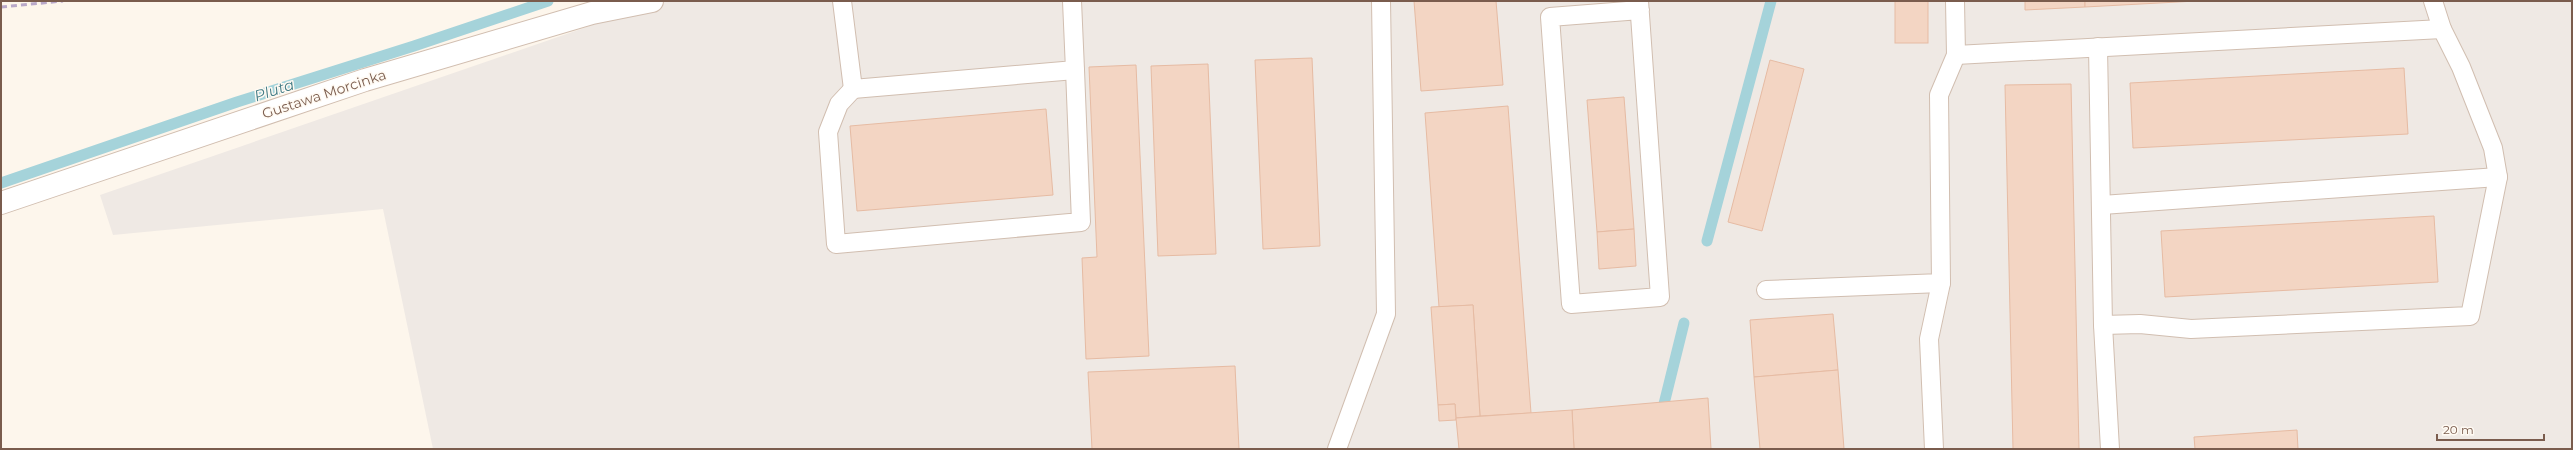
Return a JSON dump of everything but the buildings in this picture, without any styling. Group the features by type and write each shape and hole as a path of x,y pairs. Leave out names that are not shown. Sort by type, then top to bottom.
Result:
{"street":[{"name":"Gustawa Morcinka","path":"1,204 366,80 592,12 652,1"}],"lane":[{"path":"842,1 853,89"},
{"path":"1072,1 1075,70 1081,222 836,244 828,132 839,104 853,89 1075,70"},
{"path":"1337,449 1386,314 1381,1"},
{"path":"1934,449 1929,339 1941,283 1940,95 1956,55 1955,1"},
{"path":"2103,325 2140,324 2191,329 2470,316 2498,177 2493,148 2462,67 2442,29 2433,1"},
{"path":"1639,6 1660,297 1571,304 1550,17 1639,6"},
{"path":"1956,55 2442,29"},
{"path":"2098,47 2103,325 2110,449"},
{"path":"2102,205 2498,177"},
{"path":"1766,290 1941,283"}],"shaded area":[{"path":"662,1 2572,1 2572,449 433,449 383,209 113,235 100,195"}],"waterway":[{"name":"Pluta","path":"1,183 237,102 414,46 548,1"},
{"path":"1707,241 1771,1"},
{"path":"1661,416 1684,323"}],"railway":[{"path":"1,7 63,1"}]}
